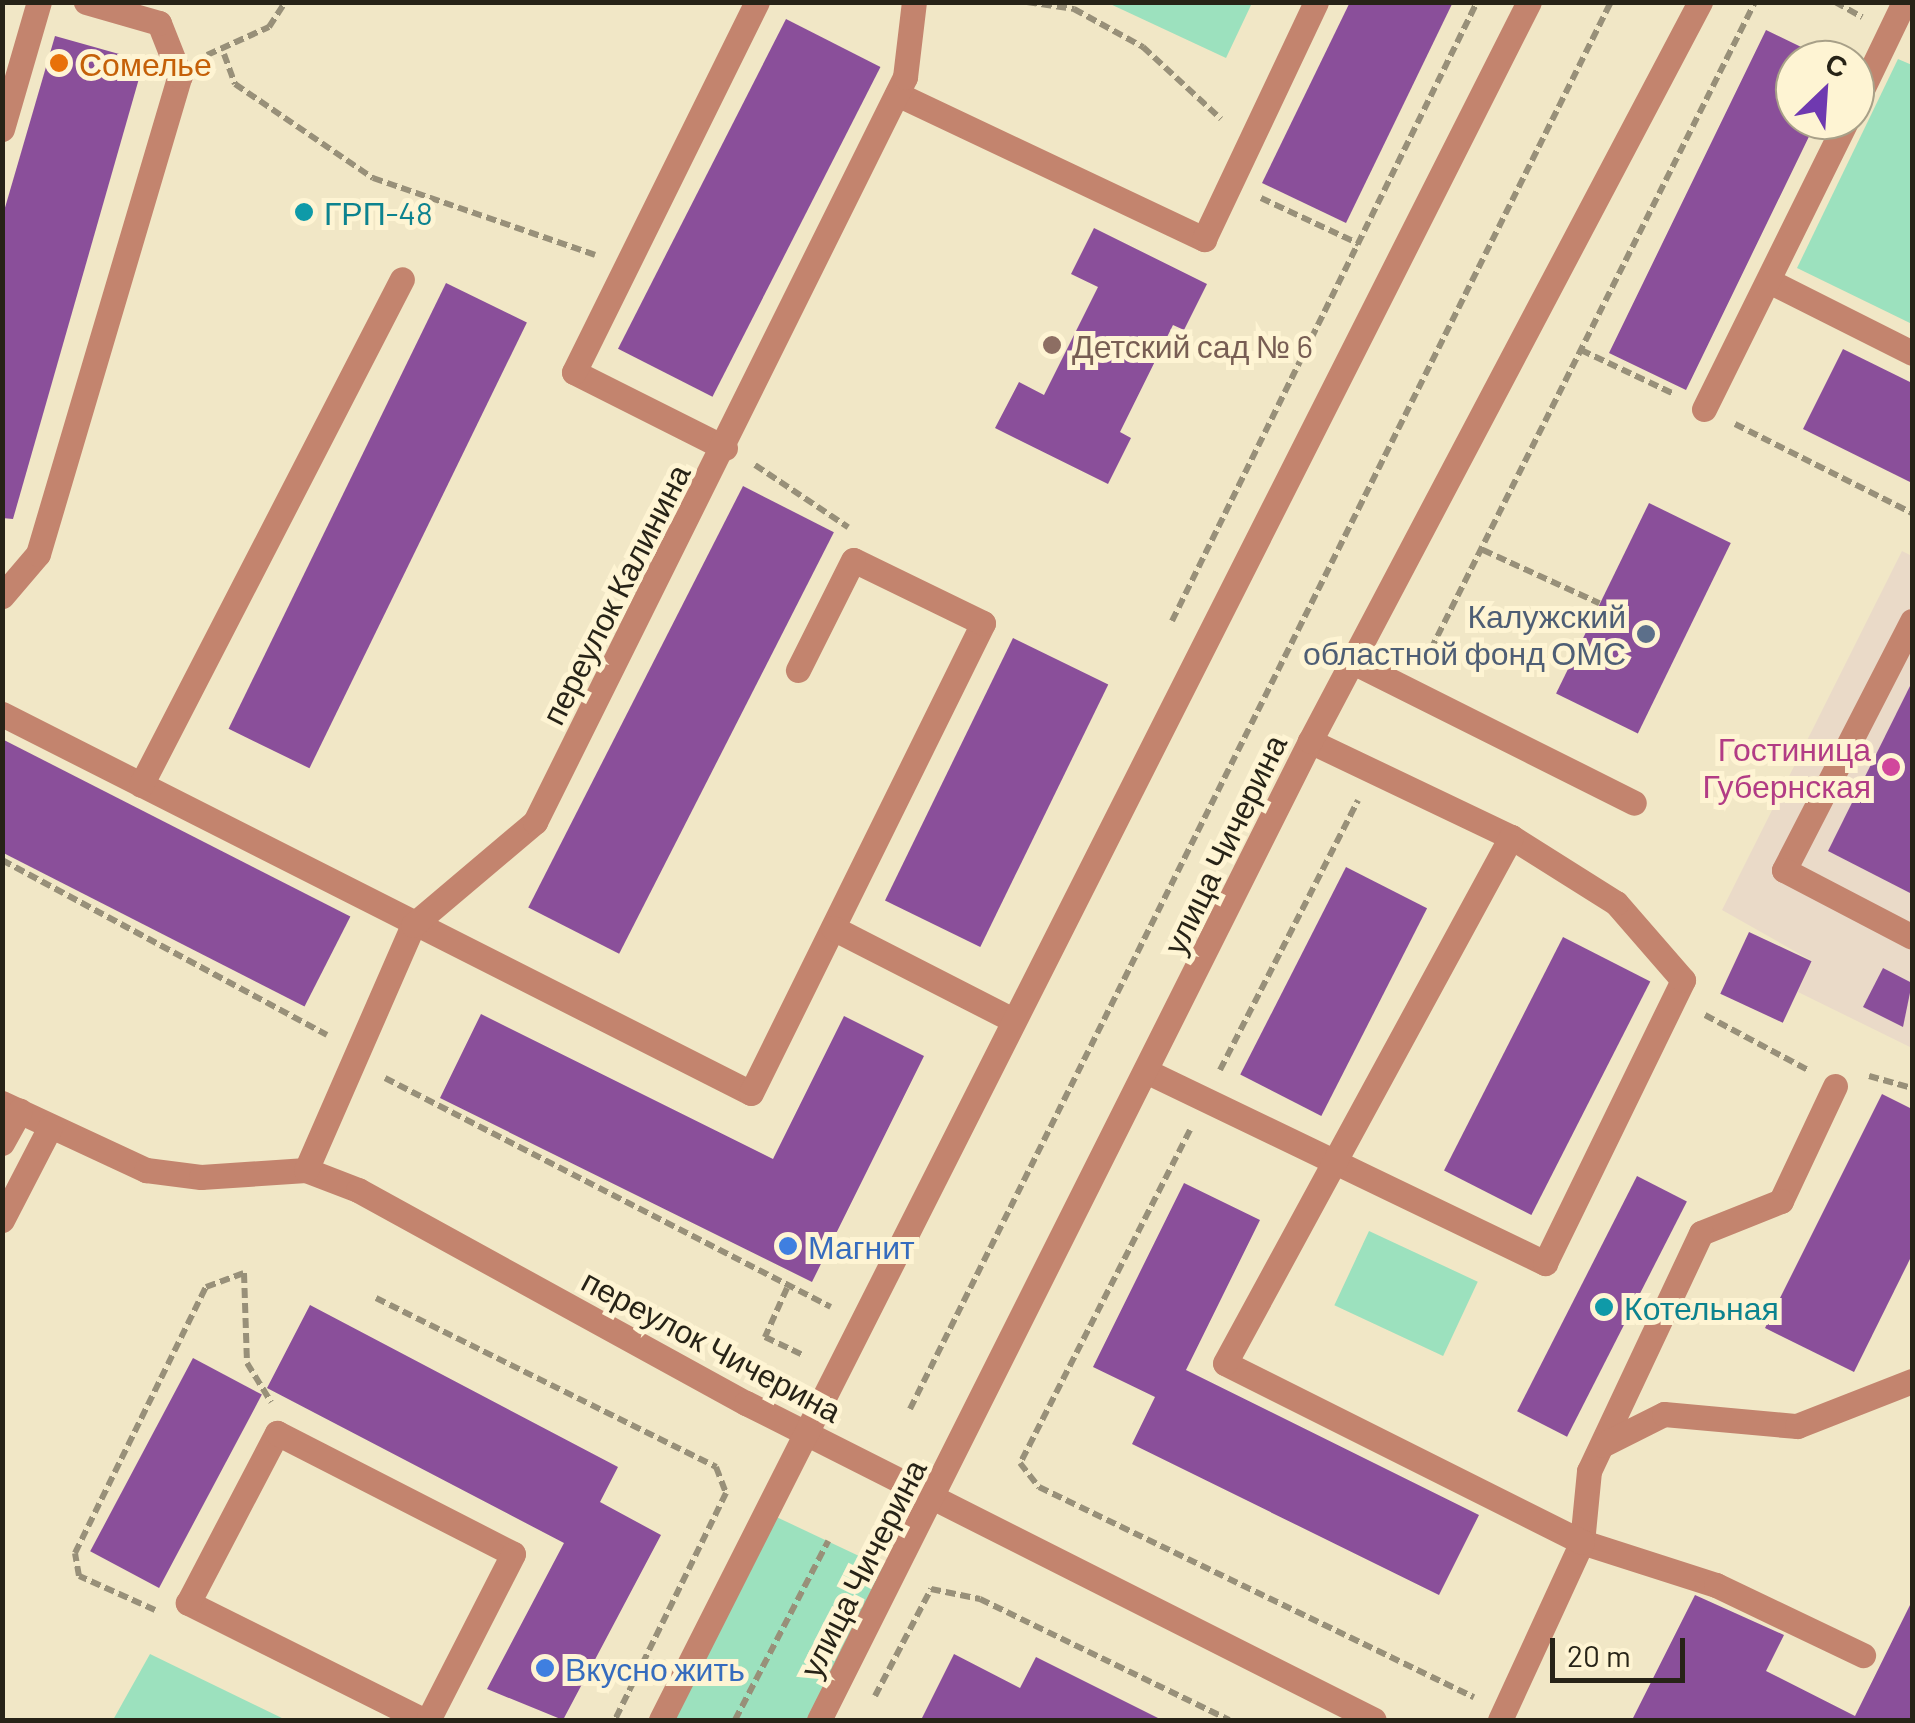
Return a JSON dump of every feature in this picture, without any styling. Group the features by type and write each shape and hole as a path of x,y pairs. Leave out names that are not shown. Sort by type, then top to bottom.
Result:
{"street":[{"path":"2,128 39,2"},
{"path":"2,596 38,554 180,76 159,23 86,2"},
{"path":"725,448 574,372 757,2"},
{"name":"переулок Калинина","path":"306,1170 352,1052 413,925 535,822 725,448 897,94 914,2"},
{"path":"897,94 1204,239 1316,2"},
{"path":"662,1720 1009,1018 1529,2"},
{"name":"улица Чичерина","path":"819,1720 935,1500 1310,741 1700,2"},
{"path":"1875,62 1904,2"},
{"path":"1704,409 1837,140"},
{"path":"141,785 402,279"},
{"path":"1769,281 1912,353"},
{"path":"2,714 751,1093 983,622 854,560 798,670"},
{"path":"1912,621 1784,870 1912,937"},
{"path":"1354,662 1634,804"},
{"path":"1148,1072 1544,1263 1683,980 1616,903 1511,837 1310,741"},
{"path":"1511,837 1225,1363 1582,1542 1716,1585 1863,1655"},
{"path":"833,928 1009,1018"},
{"path":"1502,1716 1582,1542 1589,1471 1701,1234 1782,1202 1834,1086"},
{"path":"2,1142 11,1107 146,1170 201,1177 306,1170"},
{"path":"2,1220 50,1127"},
{"name":"переулок Чичерина","path":"306,1170 935,1500 1374,1720"},
{"path":"1602,1445 1664,1414 1796,1426 1912,1381"},
{"path":"276,1432 513,1554 425,1720 188,1603 276,1432"}],"path":[{"path":"171,54 224,54 269,28 285,2"},
{"path":"1028,2 1074,9 1143,47 1194,86 1247,151"},
{"path":"910,1409 1611,2"},
{"path":"1410,690 1756,2"},
{"path":"224,54 235,84 373,178 475,220 627,264"},
{"path":"1232,184 1360,244"},
{"path":"1581,350 1912,512"},
{"path":"725,448 829,508 856,533 854,560"},
{"path":"1483,550 1598,604"},
{"path":"1373,770 1020,1464 1039,1487 1502,1716"},
{"path":"2,860 283,1004 412,1100 833,1308 826,1325"},
{"path":"1676,994 1834,1086 1860,1074 1912,1088"},
{"path":"188,1603 166,1613 138,1607 79,1576 74,1553 172,1340 206,1287 244,1273 247,1362 270,1397 276,1432"},
{"path":"787,1288 765,1337 810,1358 818,1342"},
{"path":"376,1298 716,1467 726,1493 615,1720"},
{"path":"736,1720 828,1541"},
{"path":"871,1704 930,1589 980,1598 1229,1720"}],"shaded area":[{"path":"1902,551 1912,556 1912,1048 1798,992 1812,961 1722,910"}],"green space":[{"path":"1252,2 1226,58 1108,3"},
{"path":"1898,59 1912,65 1912,324 1797,268 1859,140 1875,140 1875,107"},
{"path":"1369,1231 1478,1282 1443,1356 1334,1305"},
{"path":"768,1513 895,1573 818,1720 661,1720"},
{"path":"150,1654 286,1720 113,1720"}],"building":[{"path":"1350,2 1453,2 1346,223 1262,183"},
{"path":"786,19 880,67 712,397 618,349"},
{"path":"1766,30 1787,40 1775,40 1775,140 1807,140 1686,390 1609,353"},
{"path":"55,36 144,61 13,519 2,518 2,218"},
{"path":"1094,228 1207,284 1184,330 1173,325 1120,432 1131,438 1108,484 995,428 1019,382 1044,395 1098,287 1071,274"},
{"path":"446,283 527,322 309,768 229,729"},
{"path":"1843,349 1912,383 1912,483 1803,429"},
{"path":"743,486 834,532 619,954 528,907"},
{"path":"1649,503 1731,543 1638,733 1556,694"},
{"path":"1013,638 1108,684 980,947 885,900"},
{"name":"Гостиница Губернская","path":"1912,682 1912,894 1828,851"},
{"path":"2,739 350,917 305,1007 2,852"},
{"path":"1346,867 1427,908 1321,1116 1240,1075"},
{"path":"1749,932 1812,961 1783,1023 1720,994"},
{"path":"1563,937 1650,981 1531,1215 1444,1170"},
{"path":"1883,968 1912,983 1903,1027 1863,1007"},
{"path":"481,1014 773,1159 844,1016 924,1056 812,1282 440,1098"},
{"path":"1882,1094 1912,1109 1912,1255 1854,1372 1765,1328"},
{"name":"Котельная","path":"1637,1176 1687,1201 1567,1437 1517,1411"},
{"path":"1184,1183 1260,1220 1186,1370 1479,1515 1439,1595 1132,1444 1155,1397 1093,1367"},
{"path":"310,1305 618,1467 600,1502 661,1535 563,1720 487,1689 564,1543 267,1388"},
{"path":"193,1358 262,1395 159,1588 90,1551"},
{"path":"1695,1595 1784,1635 1766,1671 1855,1716 1912,1601 1912,1720 1632,1720"},
{"path":"954,1654 1020,1688 1036,1657 1162,1720 921,1720"}],"place":[{"name":"Сомелье","path":"59,63"},
{"name":"ГРП-48","path":"304,212"},
{"name":"Детский сад № 6","path":"1052,345"},
{"name":"Калужский областной фонд ОМС","path":"1646,634"},
{"name":"Гостиница Губернская","path":"1891,767"},
{"name":"Магнит","path":"788,1246"},
{"name":"Котельная","path":"1604,1307"},
{"name":"Вкусно жить","path":"545,1668"}]}
